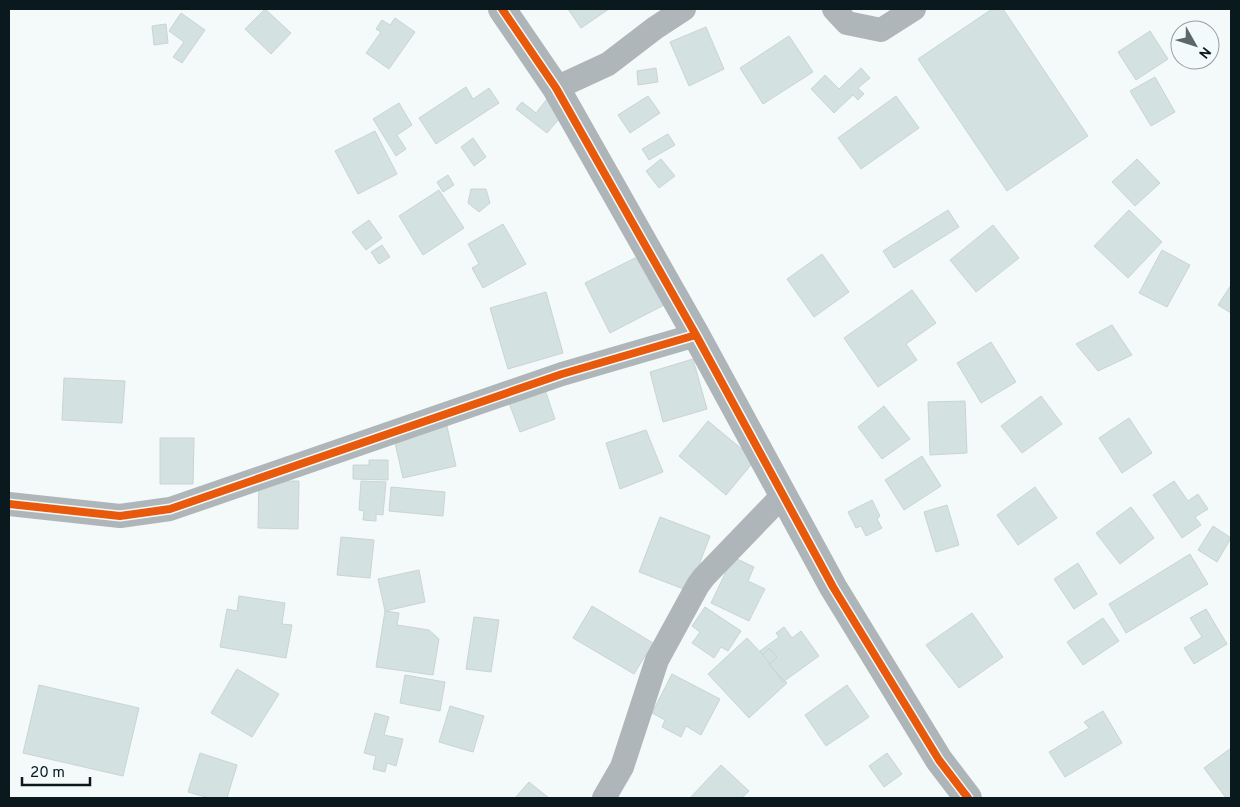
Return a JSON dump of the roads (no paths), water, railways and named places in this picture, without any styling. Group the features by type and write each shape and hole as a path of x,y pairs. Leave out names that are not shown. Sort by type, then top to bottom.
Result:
{"street":[{"path":"502,9 556,88 696,335 833,587 939,760 968,798"},
{"path":"556,88 608,64 655,28 684,9"},
{"path":"834,9 847,23 881,30 914,9"},
{"path":"9,504 120,516 170,509 562,374 696,335"},
{"path":"604,798 622,767 656,660 698,586 704,577 783,495"}]}
